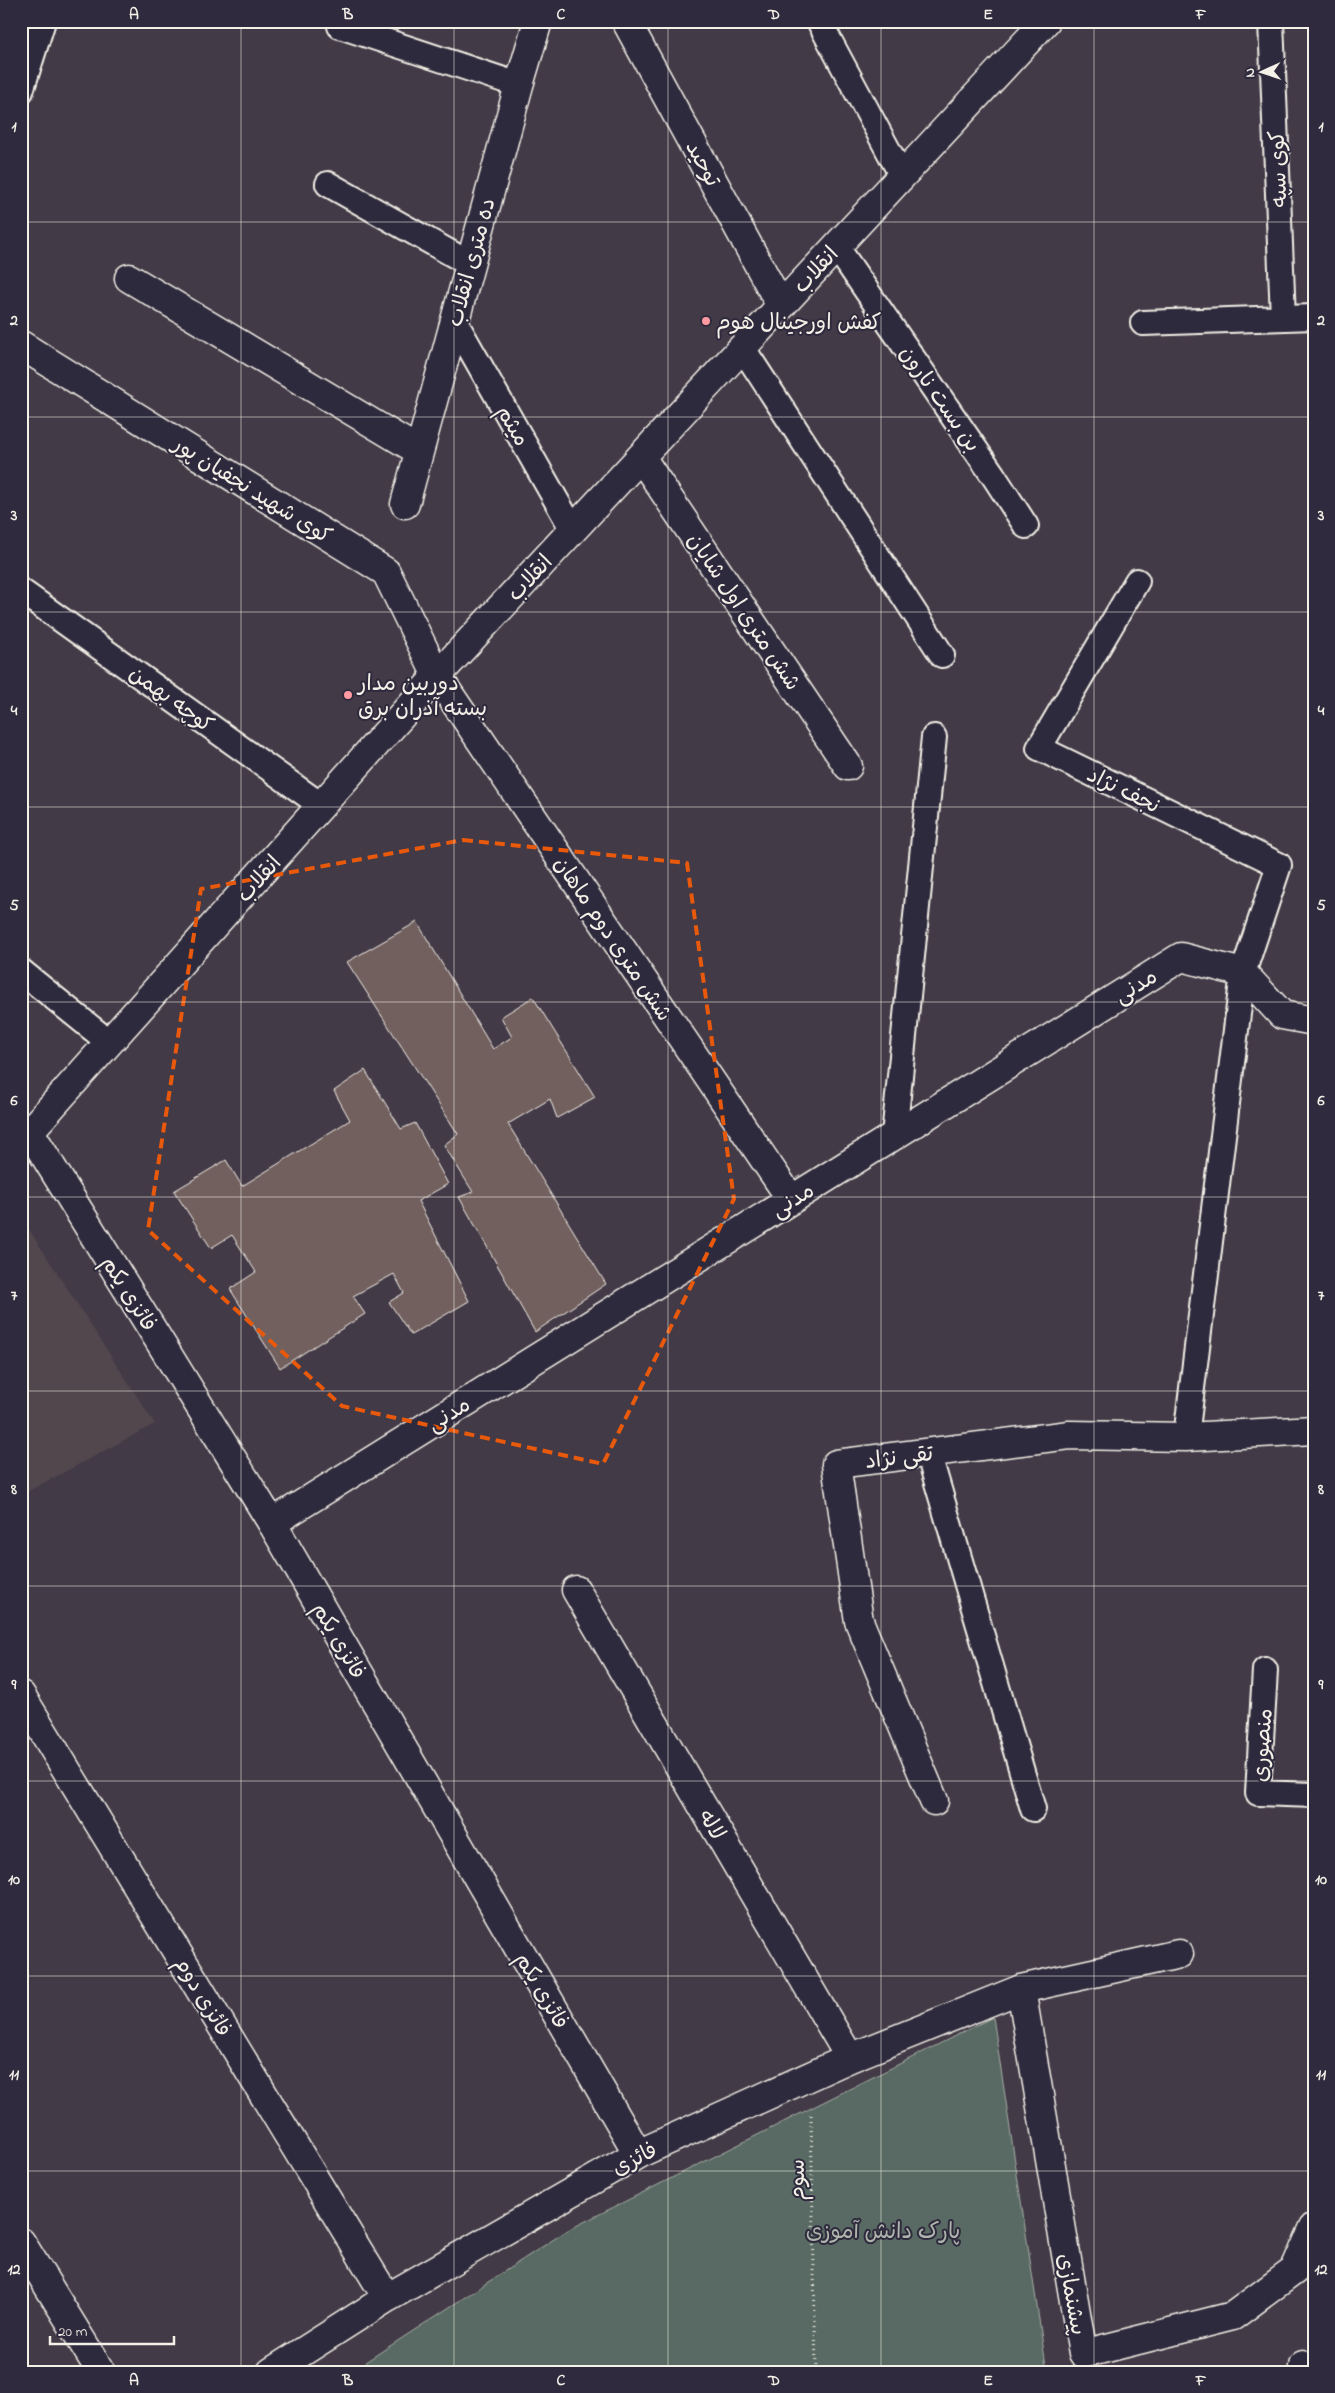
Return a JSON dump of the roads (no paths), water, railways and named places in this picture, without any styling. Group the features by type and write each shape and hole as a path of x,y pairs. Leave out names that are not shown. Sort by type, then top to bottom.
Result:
{"street":[{"name":"ده متری انقلاب","path":"405,504 518,85 538,21"},
{"name":"توحید","path":"626,21 781,306"},
{"name":"انقلاب","path":"26,1137 437,676 1046,21"},
{"path":"129,278 419,451"},
{"name":"کوی شهید نجفیان پور","path":"21,345 386,572 437,676"},
{"name":"شش متری اول شایان","path":"641,457 848,766"},
{"name":"شش متری دوم ماهان","path":"437,676 791,1199"},
{"name":"مدنی","path":"272,1523 1181,957 1243,973"},
{"path":"1243,973 1282,1015 1314,1021"},
{"name":"فائزی یکم","path":"26,1137 272,1523 638,2154"},
{"name":"تقی نژاد","path":"934,1801 859,1621 836,1464 1070,1435 1186,1437 1314,1430"},
{"name":"لاله","path":"576,1590 850,2058"},
{"name":"فائزی دوم","path":"21,1694 387,2298"},
{"name":"فائزی","path":"271,2372 387,2298 638,2154 850,2058 1021,1989 1179,1954"},
{"name":"پیشنمازی","path":"1021,1989 1083,2354 1233,2316 1295,2270 1314,2226"},
{"path":"21,2242 101,2372"}],"lane":[{"path":"21,91 43,21"},
{"path":"819,21 902,176"},
{"name":"کوی سپه","path":"1271,21 1283,318"},
{"path":"340,26 518,85"},
{"path":"328,184 470,264"},
{"name":"بن بست نارون","path":"836,246 1026,526"},
{"path":"1143,323 1314,317"},
{"name":"میثم","path":"454,320 573,530"},
{"path":"742,347 942,655"},
{"name":"نجف نژاد","path":"1137,581 1038,748 1279,865 1243,973"},
{"name":"کوچه بهمن","path":"21,591 322,806"},
{"path":"894,1136 934,737"},
{"path":"21,971 110,1043"},
{"path":"1186,1437 1243,973"},
{"path":"928,1452 1033,1809"},
{"name":"منصوری","path":"1266,1670 1258,1793 1314,1795"}],"place":[{"name":"کفش اورجینال هوم","path":"706,321"},
{"name":"دوربین مدار بسته آذران برق","path":"348,695"}],"park label":[{"name":"پارک دانش آموزی","path":"883,2230"}]}
